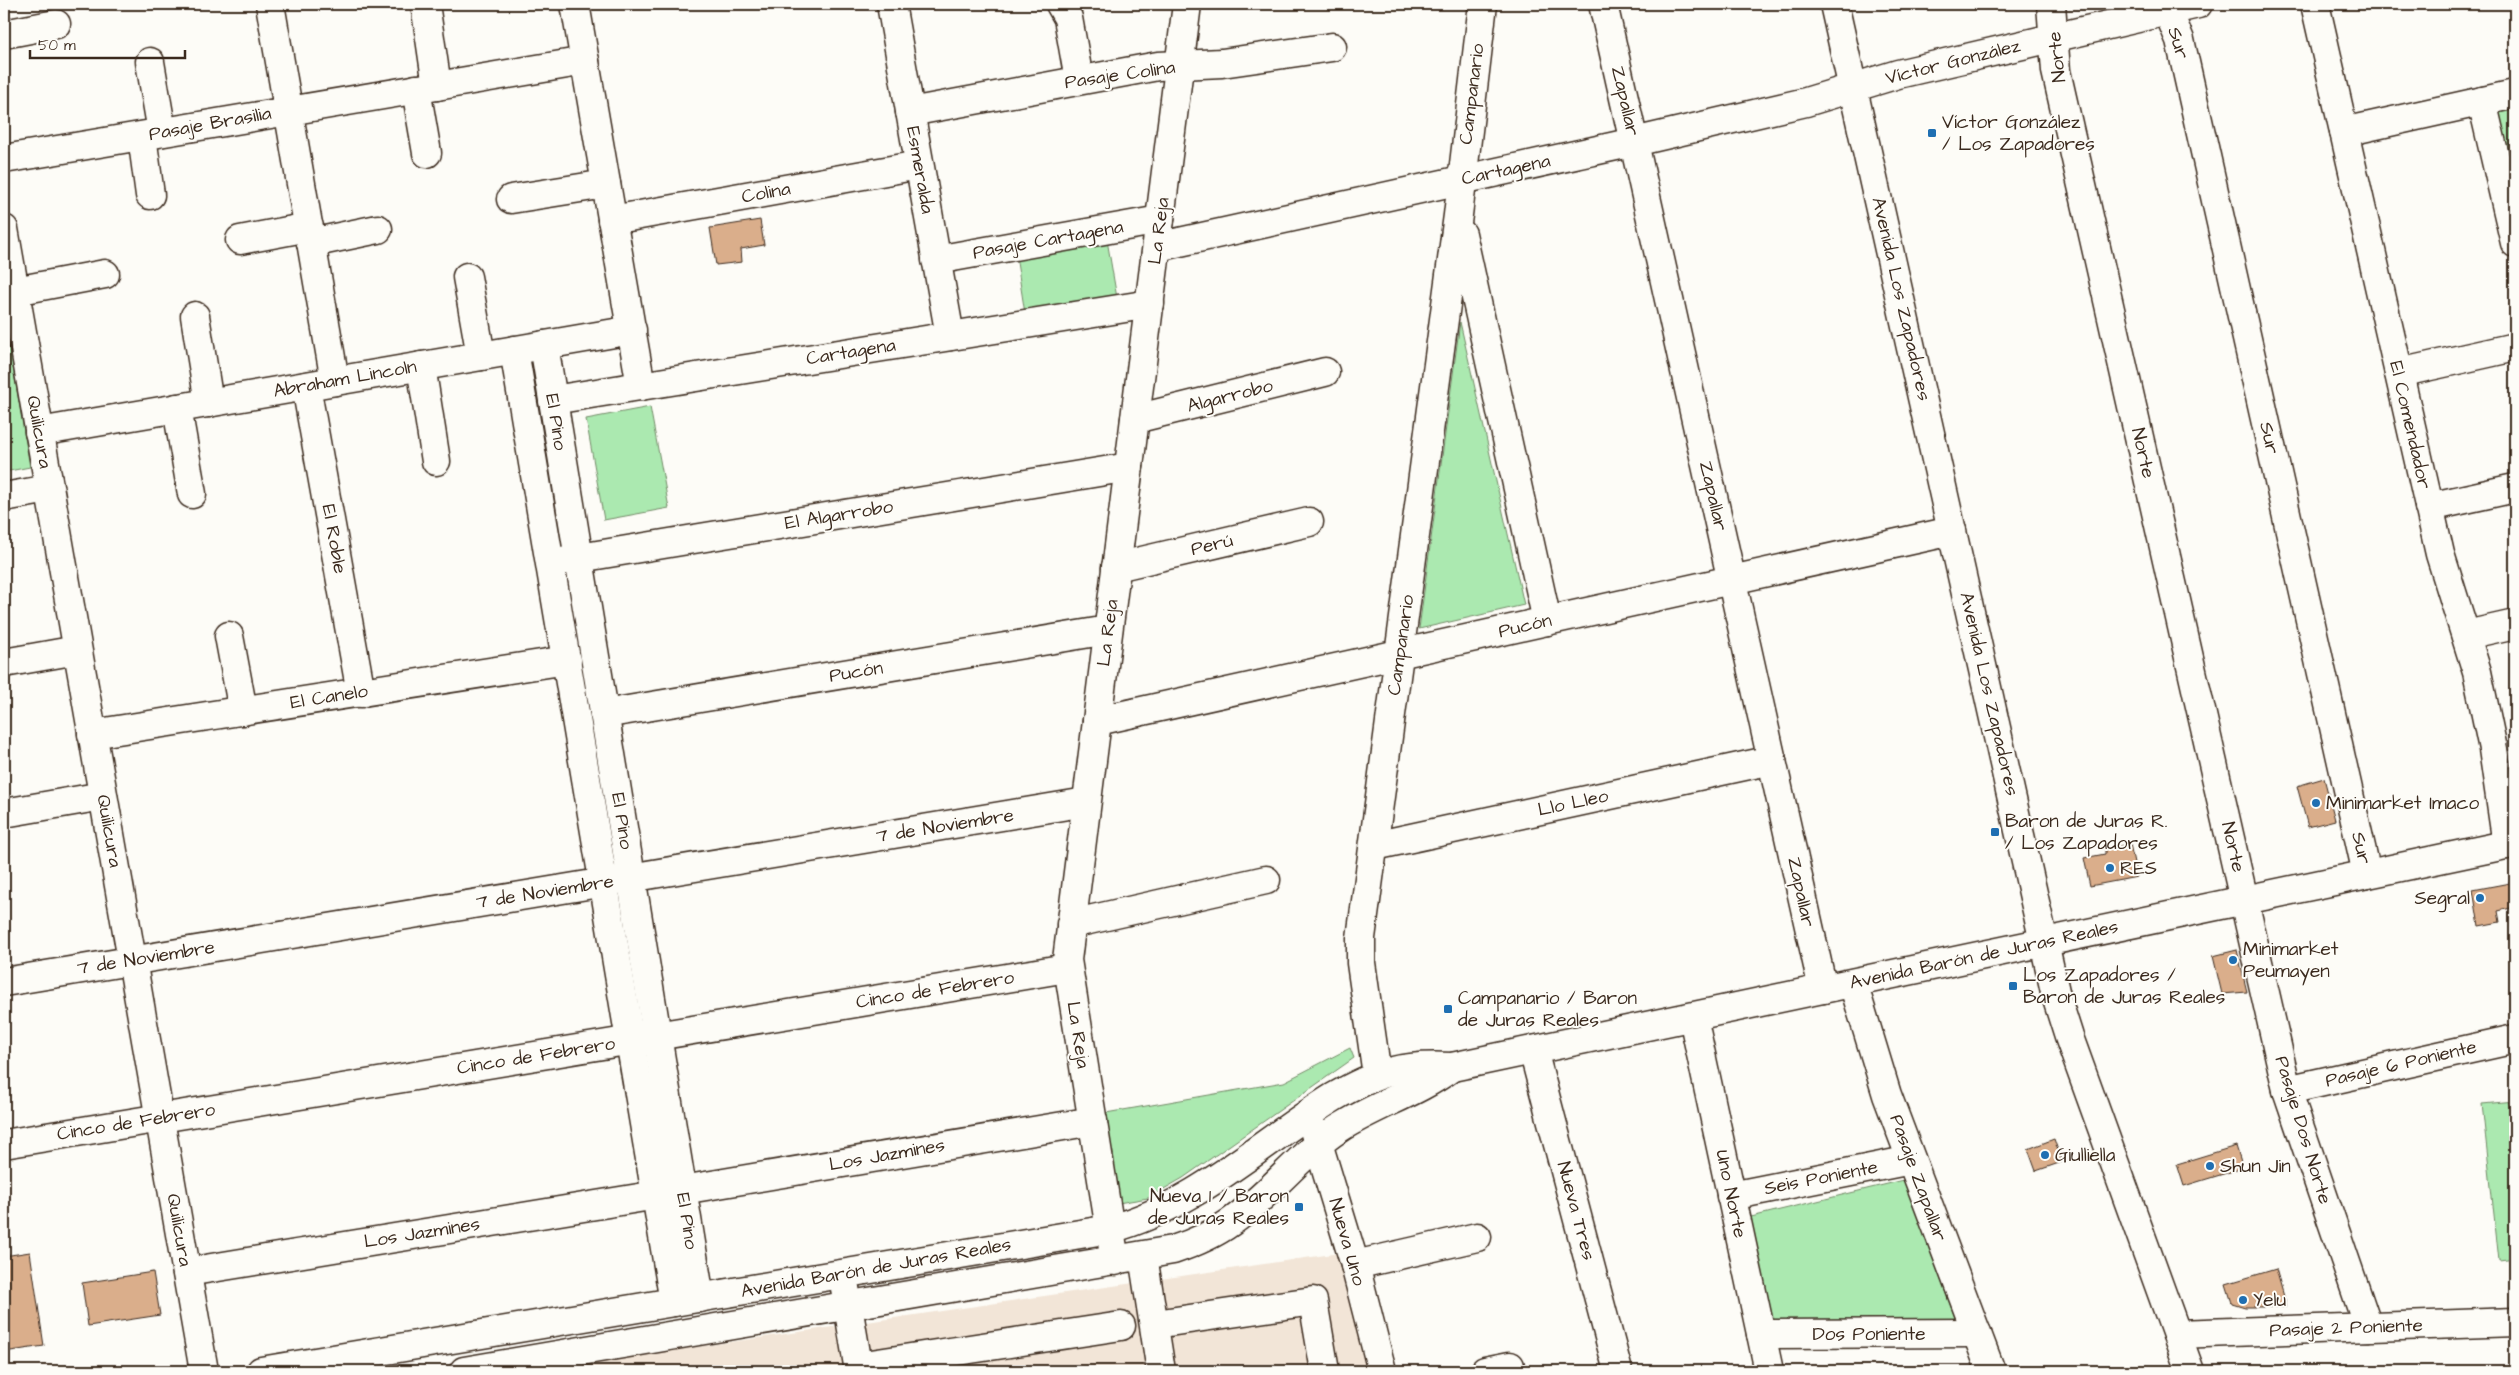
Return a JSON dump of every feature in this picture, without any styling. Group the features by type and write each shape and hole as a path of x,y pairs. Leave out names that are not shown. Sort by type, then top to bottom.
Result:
{"street":[{"path":"270,4 335,381"},
{"path":"425,4 427,153"},
{"path":"575,4 641,386"},
{"name":"Esmeralda","path":"891,4 950,336"},
{"path":"1060,4 1068,18 1079,80"},
{"name":"La Reja","path":"1115,1261 1068,968 1071,924 1086,802 1188,4"},
{"name":"Campanario","path":"1377,1075 1360,950 1458,215 1483,4"},
{"name":"Zapallar","path":"1603,4 1823,989"},
{"name":"Avenida Los Zapadores","path":"1834,4 2044,943 2069,1037 2190,1371"},
{"name":"Norte","path":"2051,4 2058,80 2245,900"},
{"name":"Víctor González","path":"1854,87 1898,74 2054,37 2166,7 2198,4"},
{"name":"El Comendador","path":"2315,4 2429,508 2449,584 2466,635 2488,725 2511,844"},
{"name":"Sur","path":"2166,7 2180,40 2367,874"},
{"path":"4,34 56,24"},
{"name":"Pasaje Colina","path":"910,112 1158,66 1222,63 1332,47"},
{"name":"Pasaje Brasilia","path":"4,159 585,61"},
{"path":"150,62 152,134 150,195"},
{"name":"Cartagena","path":"1158,233 1461,180 1806,102 1854,87"},
{"path":"2344,132 2515,94"},
{"path":"2482,101 2505,157 2515,243"},
{"name":"Colina","path":"612,220 919,165"},
{"path":"511,199 606,184"},
{"name":"Campanario","path":"1458,215 1547,621"},
{"name":"Quilicura","path":"4,229 15,292 12,320 39,432 204,1371"},
{"path":"240,240 378,229"},
{"name":"Pasaje Cartagena","path":"936,260 1158,233"},
{"path":"15,292 105,274"},
{"path":"467,276 481,356"},
{"name":"Cartagena","path":"553,400 1150,304"},
{"path":"195,316 209,402"},
{"name":"Abraham Lincoln","path":"39,432 632,330"},
{"name":"El Pino","path":"544,345 631,878 644,1038"},
{"path":"2399,373 2515,347"},
{"name":"El Pino","path":"514,350 604,882 644,1038 687,1300"},
{"path":"421,366 436,461"},
{"name":"Algarrobo","path":"1135,419 1325,372"},
{"name":"El Roble","path":"306,386 361,693"},
{"path":"177,408 192,494"},
{"name":"El Algarrobo","path":"550,562 1129,467"},
{"path":"2429,508 2515,488"},
{"path":"4,497 49,489"},
{"name":"Perú","path":"1116,568 1309,522"},
{"name":"Pucón","path":"1097,721 1952,531"},
{"path":"2466,635 2515,624"},
{"name":"Pucón","path":"604,714 1108,630"},
{"path":"229,636 243,711"},
{"path":"4,663 78,650"},
{"name":"El Canelo","path":"92,734 567,660"},
{"name":"Llo Lleo","path":"1374,846 1772,760"},
{"path":"4,813 103,796"},
{"name":"7 de Noviembre","path":"4,982 1086,802"},
{"name":"Avenida Barón de Juras Reales","path":"261,1371 1110,1228 1134,1222 1182,1200 1220,1176 1309,1113 1354,1085 1377,1075 1411,1066 1452,1068 2511,844"},
{"path":"1071,924 1266,880"},
{"name":"Pasaje Dos Norte","path":"2245,900 2287,1090 2368,1327"},
{"name":"Cinco de Febrero","path":"4,1144 1068,968"},
{"name":"Pasaje Zapallar","path":"1853,983 1887,1095 1991,1371"},
{"name":"Uno Norte","path":"1693,1017 1769,1371"},
{"name":"Pasaje 6 Poniente","path":"2287,1090 2515,1039"},
{"name":"Nueva Tres","path":"1533,1050 1618,1371"},
{"name":"Avenida Barón de Juras Reales","path":"464,1371 515,1367 848,1306 1173,1250 1203,1239 1231,1222 1318,1144 1360,1116 1421,1088 1452,1068"},
{"name":"Nueva Uno","path":"1309,1113 1355,1265 1382,1371"},
{"name":"Los Jazmines","path":"187,1272 1093,1121"},
{"name":"Seis Poniente","path":"1731,1196 1911,1160"},
{"path":"1355,1265 1477,1237"},
{"path":"1143,1256 1162,1371"},
{"path":"842,1274 859,1368 1121,1326"},
{"path":"1155,1324 1313,1301 1325,1371"},
{"name":"Pasaje 2 Poniente","path":"2177,1334 2515,1322"},
{"path":"508,1330 515,1367"},
{"name":"Dos Poniente","path":"1761,1334 1977,1333"}],"shaded area":[{"path":"1346,1252 1372,1371 532,1371"}],"green space":[{"path":"2515,97 2515,151 2506,153 2495,101"},
{"path":"1107,240 1118,304 1026,320 1016,256"},
{"path":"1460,322 1524,605 1419,629"},
{"path":"4,332 7,332 30,467 4,472"},
{"path":"650,407 669,508 604,520 586,419"},
{"path":"1350,1048 1354,1058 1183,1178 1148,1198 1112,1204 1100,1114 1284,1082"},
{"path":"2515,1101 2515,1259 2499,1261 2482,1104"},
{"path":"1904,1180 1957,1323 1769,1326 1747,1218"}],"building":[{"path":"760,220 764,245 741,249 742,262 716,265 710,228"},
{"name":"Minimarket Imaco","path":"2324,778 2335,820 2308,827 2297,786"},
{"name":"RES","path":"2130,844 2137,877 2090,886 2084,858 2105,854 2105,849"},
{"path":"2515,882 2515,907 2498,911 2500,922 2479,926 2473,890"},
{"path":"2237,950 2247,992 2222,994 2213,956"},
{"name":"Giulliella","path":"2054,1139 2062,1162 2036,1171 2028,1149"},
{"name":"Shun Jin","path":"2236,1146 2243,1168 2184,1186 2177,1164"},
{"path":"30,1252 44,1346 4,1352 4,1256"},
{"path":"2276,1269 2287,1307 2245,1307 2232,1303 2226,1284"},
{"path":"153,1272 160,1315 88,1326 82,1283"}],"place":[{"name":"Víctor González / Los Zapadores","path":"1932,133"},
{"name":"Minimarket Imaco","path":"2316,803"},
{"name":"Baron de Juras R. / Los Zapadores","path":"1995,832"},
{"name":"RES","path":"2110,868"},
{"name":"Segral","path":"2480,898"},
{"name":"Minimarket Peumayen","path":"2233,960"},
{"name":"Los Zapadores / Baron de Juras Reales","path":"2013,986"},
{"name":"Campanario / Baron de Juras Reales","path":"1448,1009"},
{"name":"Giulliella","path":"2045,1155"},
{"name":"Shun Jin","path":"2210,1166"},
{"name":"Nueva 1 / Baron de Juras Reales","path":"1299,1207"},
{"name":"Yelu","path":"2243,1300"}]}
